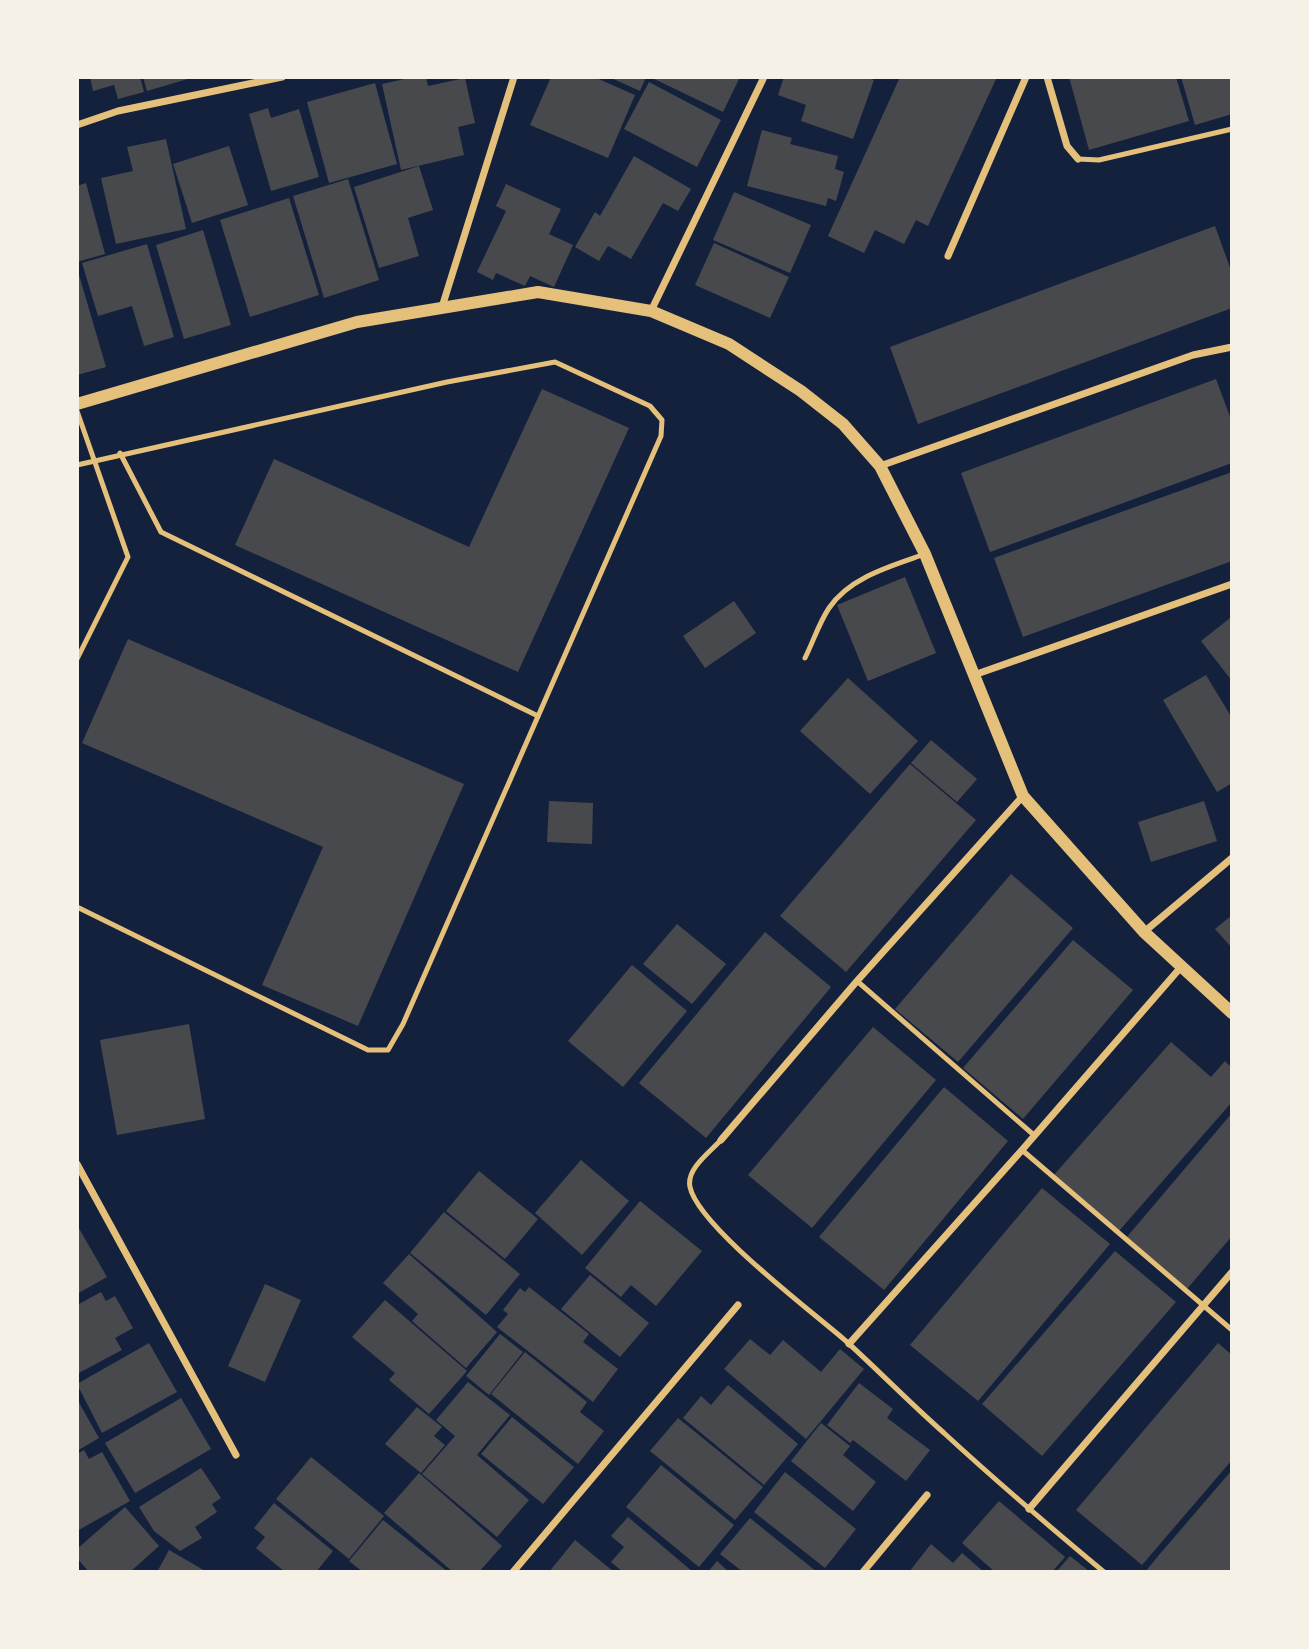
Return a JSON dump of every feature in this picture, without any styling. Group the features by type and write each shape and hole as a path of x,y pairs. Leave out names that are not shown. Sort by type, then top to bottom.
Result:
{"street":[{"path":"77,125 118,111 282,77"},
{"path":"443,307 514,77"},
{"path":"651,311 764,77"},
{"path":"948,256 1026,77"},
{"path":"1047,77 1067,146 1078,159"},
{"path":"77,404 357,322 538,292 651,311 729,344 801,391 843,424 880,466 925,554 1023,796 1144,932 1232,1013"},
{"path":"880,466 1193,355 1232,347"},
{"path":"974,675 1232,584"},
{"path":"721,1140 857,981 1023,796"},
{"path":"1144,932 1232,858"},
{"path":"849,1343 1035,1136 1181,967"},
{"path":"77,1164 236,1455"},
{"path":"1029,1509 1232,1272"},
{"path":"513,1572 738,1305"},
{"path":"863,1572 927,1495"}],"lane":[{"path":"1078,159 1099,160 1232,129"},
{"path":"77,465 120,453 555,362 650,406 662,420 660,436 403,1024 388,1050 368,1050 77,907"},
{"path":"77,411 128,557 77,659"},
{"path":"120,453 161,532 538,716"},
{"path":"805,658 829,607 848,588 877,571 925,554"},
{"path":"857,981 1035,1136"},
{"path":"721,1140 696,1167 690,1178 690,1188 701,1209 772,1278 849,1343 1029,1509 1104,1572"},
{"path":"1022,1150 1232,1330"}],"building":[{"path":"90,77 140,77 144,92 118,99 114,85 93,91"},
{"path":"143,77 191,77 191,78 147,91"},
{"path":"426,77 428,86 465,78 475,123 458,127 464,155 401,170 382,84"},
{"path":"551,77 594,77 635,95 608,158 530,125"},
{"path":"609,77 646,77 640,91"},
{"path":"650,77 740,77 723,112"},
{"path":"784,77 865,77 874,80 853,139 801,121 806,105 778,95"},
{"path":"900,77 997,77 928,226 916,220 904,244 875,230 864,253 828,236"},
{"path":"1069,77 1176,77 1189,121 1089,150"},
{"path":"1181,77 1232,77 1232,114 1195,125"},
{"path":"649,82 721,120 697,167 624,129"},
{"path":"375,83 397,164 329,183 307,102"},
{"path":"268,108 271,118 299,109 319,177 271,191 249,114"},
{"path":"762,130 792,138 790,144 838,156 835,169 844,172 836,201 828,198 826,206 747,186"},
{"path":"166,139 186,229 116,244 101,178 133,171 127,147"},
{"path":"229,146 248,205 192,223 173,164"},
{"path":"634,156 691,189 678,211 663,203 631,259 608,246 599,261 575,247 595,212 600,216"},
{"path":"419,166 433,210 408,218 419,256 379,268 354,187"},
{"path":"348,179 379,280 324,298 293,196"},
{"path":"86,183 105,254 77,262 77,186"},
{"path":"506,184 561,209 549,234 573,245 554,287 530,276 525,286 496,273 493,280 477,272 506,211 496,206"},
{"path":"734,192 811,225 790,273 713,240"},
{"path":"289,198 319,295 250,317 220,220"},
{"path":"1215,226 1232,273 1232,308 918,424 890,347"},
{"path":"203,230 231,325 184,339 156,245"},
{"path":"714,243 789,277 770,318 695,285"},
{"path":"147,244 174,337 144,346 132,306 98,316 82,263"},
{"path":"77,268 106,367 77,375"},
{"path":"1216,379 1232,422 1232,463 990,552 961,473"},
{"path":"542,389 629,428 518,672 235,545 274,459 469,547"},
{"path":"1232,472 1232,561 1023,637 994,558"},
{"path":"905,577 936,653 868,681 837,605"},
{"path":"734,601 756,633 705,668 683,636"},
{"path":"1230,618 1232,620 1232,681 1201,641"},
{"path":"128,639 464,784 358,1026 262,985 323,847 82,743"},
{"path":"1206,675 1232,718 1232,783 1217,792 1163,700"},
{"path":"848,678 918,741 870,794 800,731"},
{"path":"931,740 977,779 957,802 911,763"},
{"path":"910,764 976,820 846,972 780,916"},
{"path":"549,801 593,803 592,844 547,842"},
{"path":"1204,801 1217,841 1151,862 1138,822"},
{"path":"1011,874 1073,928 958,1062 895,1009"},
{"path":"1232,915 1232,948 1215,929"},
{"path":"677,924 726,964 692,1004 643,964"},
{"path":"765,932 831,987 706,1138 639,1083"},
{"path":"1073,940 1133,990 1023,1119 963,1068"},
{"path":"632,965 687,1011 623,1087 568,1041"},
{"path":"189,1024 205,1119 117,1135 100,1040"},
{"path":"873,1027 936,1080 812,1228 748,1175"},
{"path":"1171,1042 1211,1077 1225,1061 1232,1068 1232,1102 1118,1232 1053,1176"},
{"path":"944,1087 1008,1141 884,1290 819,1237"},
{"path":"1232,1113 1232,1236 1187,1289 1126,1238"},
{"path":"581,1160 629,1201 582,1255 535,1213"},
{"path":"479,1171 538,1219 505,1259 446,1211"},
{"path":"1042,1188 1110,1244 978,1401 910,1345"},
{"path":"640,1201 702,1251 656,1306 631,1285 621,1297 585,1268"},
{"path":"444,1212 520,1274 486,1315 410,1253"},
{"path":"77,1225 107,1277 77,1294"},
{"path":"1115,1251 1176,1302 1042,1456 982,1404"},
{"path":"409,1254 497,1332 466,1368 412,1321 418,1314 383,1283"},
{"path":"590,1275 649,1323 620,1357 561,1309"},
{"path":"265,1284 301,1300 265,1382 228,1366"},
{"path":"529,1287 589,1334 583,1342 618,1369 593,1402 497,1327 508,1314 503,1310 520,1288 525,1292"},
{"path":"101,1292 106,1301 115,1296 133,1328 115,1338 122,1350 77,1374 77,1305"},
{"path":"385,1300 467,1371 429,1414 389,1380 395,1373 352,1337"},
{"path":"500,1334 523,1352 489,1395 466,1376"},
{"path":"750,1339 770,1355 783,1340 821,1372 840,1349 864,1369 806,1439 724,1369"},
{"path":"149,1343 177,1392 102,1433 77,1384"},
{"path":"1218,1343 1232,1355 1232,1460 1142,1565 1076,1510"},
{"path":"525,1352 587,1402 580,1412 604,1431 578,1464 491,1394"},
{"path":"468,1382 510,1415 477,1455 529,1500 497,1537 422,1474 455,1436 436,1420"},
{"path":"859,1383 893,1409 887,1418 930,1450 906,1481 853,1440 850,1443 827,1425"},
{"path":"728,1385 798,1444 764,1485 683,1418 701,1396 711,1405"},
{"path":"181,1398 211,1449 135,1493 105,1443"},
{"path":"77,1399 99,1438 77,1451"},
{"path":"417,1407 442,1427 434,1436 445,1445 421,1473 385,1444"},
{"path":"512,1417 574,1467 543,1504 481,1454"},
{"path":"678,1418 763,1487 735,1520 650,1451"},
{"path":"821,1423 850,1446 843,1455 876,1482 853,1511 791,1461"},
{"path":"84,1450 89,1459 102,1452 130,1501 77,1531 77,1454"},
{"path":"311,1457 384,1516 349,1559 276,1499"},
{"path":"661,1465 734,1525 699,1567 626,1507"},
{"path":"201,1468 221,1498 212,1504 217,1512 195,1527 202,1538 180,1551 154,1531 139,1507"},
{"path":"1232,1470 1232,1572 1145,1572 1159,1555"},
{"path":"785,1472 856,1529 825,1568 754,1512"},
{"path":"419,1473 502,1546 479,1572 453,1572 384,1513"},
{"path":"999,1501 1065,1557 1052,1572 995,1572 962,1543"},
{"path":"274,1503 333,1551 316,1572 285,1572 256,1548 265,1537 254,1528"},
{"path":"125,1507 159,1546 130,1572 89,1572 77,1558 77,1549"},
{"path":"628,1517 693,1572 623,1572 611,1562 624,1547 611,1536"},
{"path":"750,1518 817,1572 743,1572 720,1554"},
{"path":"383,1520 448,1572 363,1572 349,1561"},
{"path":"575,1540 614,1572 549,1572"},
{"path":"931,1544 953,1563 962,1553 984,1572 909,1572"},
{"path":"169,1550 207,1572 157,1572"},
{"path":"1070,1556 1090,1572 1056,1572"},
{"path":"717,1561 729,1572 708,1572"}]}
